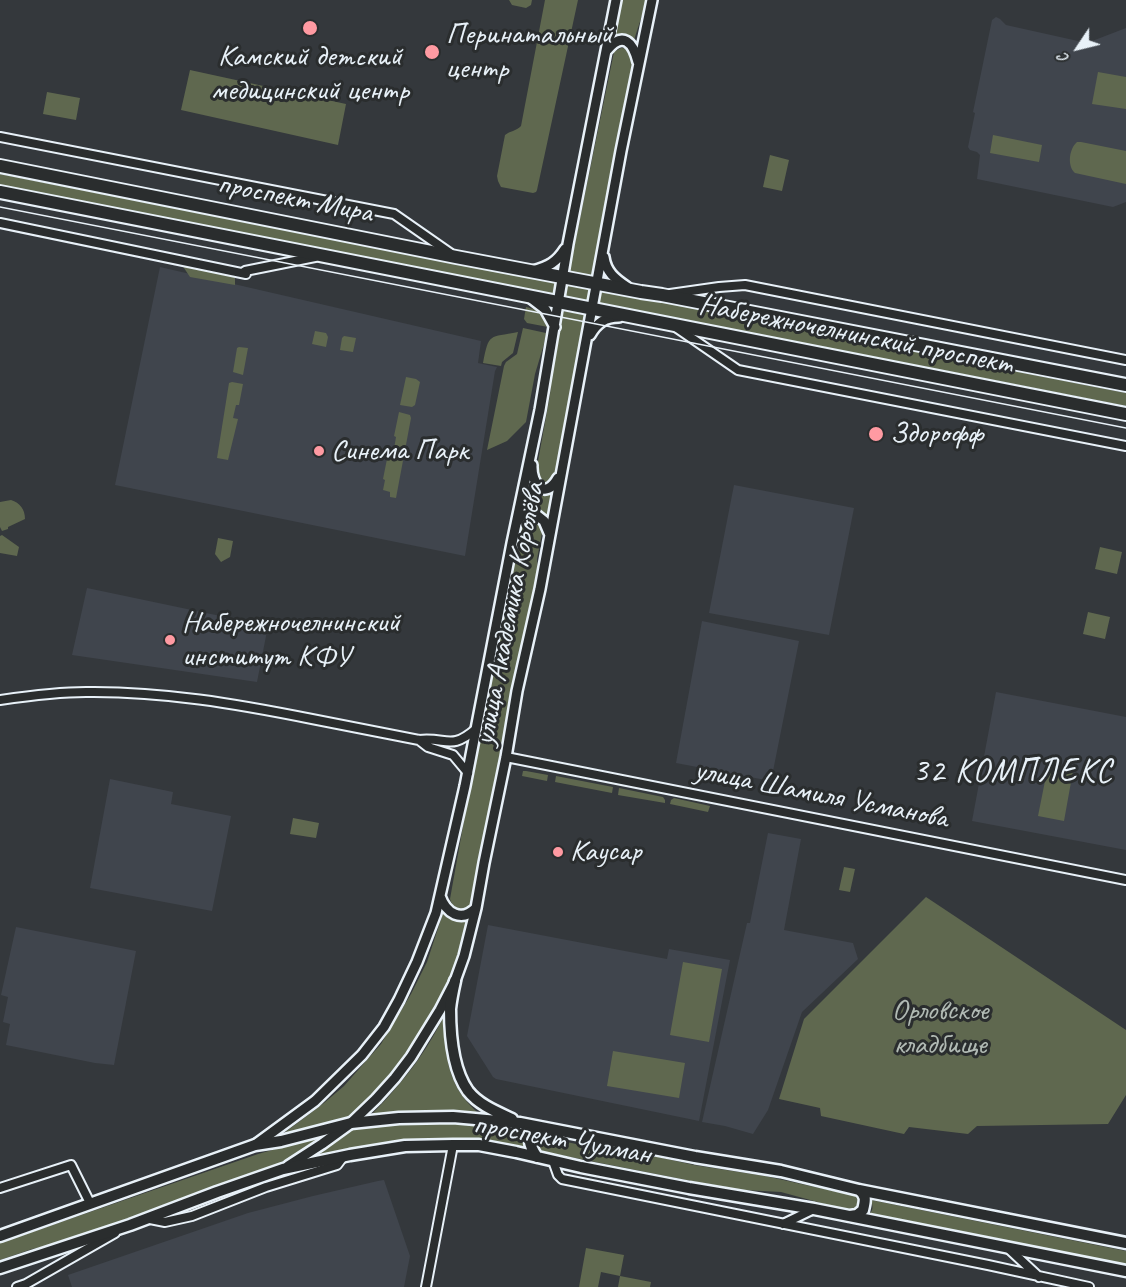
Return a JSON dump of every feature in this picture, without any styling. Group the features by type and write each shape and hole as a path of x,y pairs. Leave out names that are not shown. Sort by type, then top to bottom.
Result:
{"main road":[{"name":"проспект Мира","path":"0,166 581,280"},
{"name":"проспект Мира","path":"0,192 575,305"},
{"name":"Набережночелнинский проспект","path":"581,280 1126,385"},
{"name":"Набережночелнинский проспект","path":"575,305 1126,414"},
{"path":"455,981 450,1008 453,1052 458,1073 469,1091 481,1103 520,1123"},
{"name":"проспект Чулман","path":"0,1236 255,1144 281,1141 351,1123 399,1118 453,1117 520,1123 684,1155 781,1171 859,1190 1126,1243"},
{"path":"537,1157 530,1146 530,1139 540,1127"},
{"name":"проспект Чулман","path":"0,1268 130,1225 283,1169 405,1146 479,1145 689,1188 814,1209 1126,1271"},
{"path":"850,1216 857,1215 863,1210 865,1197 859,1190"}],"street":[{"name":"улица Академика Королёва","path":"255,1144 315,1101 362,1055 384,1027 417,962 436,913 468,773 616,0"},
{"name":"улица Академика Королёва","path":"283,1169 351,1123 382,1092 411,1057 440,1010 455,981 464,956 507,757 517,691 540,589 621,151 652,0"},
{"path":"607,50 613,42 623,40 629,42 635,48 639,64"},
{"path":"0,137 394,214 456,257"},
{"path":"0,223 246,274 245,271 321,255"},
{"path":"532,271 552,264 568,244"},
{"path":"603,252 609,273 632,290"},
{"path":"662,295 746,285 1126,360"},
{"path":"528,296 545,309 555,327"},
{"path":"587,340 602,321 610,317 627,316"},
{"path":"671,324 738,370 1126,446"},
{"path":"532,447 531,474 535,484 542,488 554,486 562,471"},
{"path":"516,524 521,516 534,513 544,521 550,535"},
{"path":"0,700 85,692 164,695 272,711 419,740 458,742 476,729"},
{"path":"419,740 428,747 453,756 468,773"},
{"name":"улица Шамиля Усманова","path":"507,757 1126,880"},
{"path":"440,896 445,908 458,915 469,914 476,908"},
{"path":"426,1287 453,1145"},
{"path":"149,1218 165,1222 192,1216 266,1187 337,1165 343,1157"},
{"path":"553,1161 562,1179 1089,1287"},
{"path":"0,1188 71,1165 90,1203"},
{"path":"783,1224 814,1209"},
{"path":"17,1287 26,1286 130,1225"},
{"path":"1009,1248 1039,1277"}],"shaded area":[{"path":"996,17 1006,25 1087,43 1126,28 1126,202 1113,207 977,179 980,155 968,147 992,20"},
{"path":"160,267 481,341 478,363 497,367 465,556 115,485"},
{"path":"734,485 854,508 829,635 709,613"},
{"name":"Набережночелнинский институт КФУ","path":"87,588 268,626 257,682 72,655"},
{"path":"702,621 799,641 771,781 676,763"},
{"path":"996,692 1126,717 1126,850 972,821"},
{"path":"110,779 173,792 171,804 231,816 212,911 90,888"},
{"path":"768,833 801,839 784,930 853,943 858,959 802,1012 768,1110 753,1134 702,1122 747,923 750,923"},
{"path":"488,925 667,959 669,949 730,960 699,1121 493,1077 467,1036"},
{"path":"16,927 136,951 114,1065 6,1045 10,1024 3,1022 8,997 1,995"},
{"path":"384,1180 410,1256 404,1287 72,1287 68,1275 248,1213"}],"green space":[{"path":"509,0 532,0 531,5 526,8 512,5"},
{"path":"545,0 578,0 537,190 533,193 501,187 497,176 505,135 521,126"},
{"path":"621,0 647,0 634,40 614,35"},
{"path":"621,48 631,53 633,60 594,276 569,272 614,52"},
{"path":"190,70 346,104 338,145 181,110"},
{"path":"1098,72 1126,77 1126,109 1092,104"},
{"path":"47,92 80,98 76,120 43,114"},
{"path":"993,135 1042,145 1039,162 990,153"},
{"path":"1077,142 1126,151 1126,184 1075,173 1072,170 1070,157"},
{"path":"770,155 789,160 782,191 763,187"},
{"path":"0,174 558,283 555,295 0,186"},
{"path":"182,265 230,274 235,278 235,285 190,277"},
{"path":"568,284 591,289 589,301 565,297"},
{"path":"601,290 1126,393 1126,406 598,303"},
{"path":"526,307 542,313 548,327 527,323 524,319"},
{"path":"562,311 586,315 556,474 552,480 545,482 539,480 536,472"},
{"path":"523,328 546,333 526,422 507,441 487,450 504,366 517,354"},
{"path":"315,331 326,333 328,337 326,347 312,344"},
{"path":"518,332 513,353 502,362 501,366 483,363 487,346 492,338"},
{"path":"344,336 356,338 353,352 340,350"},
{"path":"239,347 248,348 243,375 233,372"},
{"path":"406,377 420,382 415,405 412,407 400,405"},
{"path":"229,383 243,384 239,405 236,405 233,418 238,419 228,460 217,458"},
{"path":"399,412 410,415 411,418 396,498 390,497 390,492 383,490 385,480 383,479 389,449 394,449"},
{"path":"534,489 542,493 553,493 549,517 536,510 524,511"},
{"path":"11,500 21,507 25,519 2,531 0,502"},
{"path":"532,518 543,528 537,559 538,569 472,903 466,909 461,909 454,906 450,899 470,787 521,523"},
{"path":"2,535 19,547 17,556 0,553 0,536"},
{"path":"218,538 233,541 230,557 221,562 215,554"},
{"path":"1100,547 1122,552 1117,574 1095,569"},
{"path":"1088,612 1110,617 1105,639 1083,634"},
{"path":"1048,766 1073,771 1064,821 1038,816"},
{"path":"523,771 548,775 547,781 522,776"},
{"path":"556,776 613,787 612,793 555,782"},
{"path":"619,788 663,797 665,803 618,795"},
{"path":"674,798 710,806 708,812 670,804"},
{"path":"293,818 319,823 316,838 290,834"},
{"path":"844,867 855,869 850,892 839,890"},
{"name":"Орловское кладбище","path":"926,897 1126,1030 1126,1095 1108,1124 977,1126 968,1134 909,1127 904,1134 821,1116 820,1108 779,1099 804,1019"},
{"path":"444,910 455,920 470,918 454,977 418,1039 385,1083 349,1118 284,1133 344,1086 381,1044 427,962"},
{"path":"683,962 722,969 709,1042 670,1035"},
{"path":"447,1011 446,1040 449,1066 459,1090 478,1113 426,1112 369,1117 413,1066"},
{"path":"613,1051 685,1063 679,1098 607,1086"},
{"path":"424,1122 456,1122 528,1134 523,1142 524,1151 465,1139 427,1139 314,1157 352,1128"},
{"path":"329,1134 294,1157 271,1168 60,1243 32,1249 0,1260 0,1243 258,1154"},
{"path":"540,1136 625,1155 658,1157 765,1176 856,1196 860,1200 860,1208 854,1212 781,1192 743,1190 540,1151 536,1138"},
{"path":"871,1200 1126,1251 1126,1267 867,1215 872,1209"},
{"path":"586,1248 624,1255 620,1276 601,1272 598,1287 579,1287"},
{"path":"620,1276 651,1282 650,1287 618,1287"}],"tram line":[{"path":"0,207 1126,428"}],"place":[{"name":"Камский детский медицинский центр","path":"310,28"},
{"name":"Перинатальный центр","path":"432,52"},
{"name":"Здорофф","path":"876,434"},
{"name":"Синема Парк","path":"319,451"},
{"name":"Набережночелнинский институт КФУ","path":"170,640"},
{"name":"Каусар","path":"558,852"}],"district":[{"name":"32 КОМПЛЕКС","path":"1013,772"}]}
